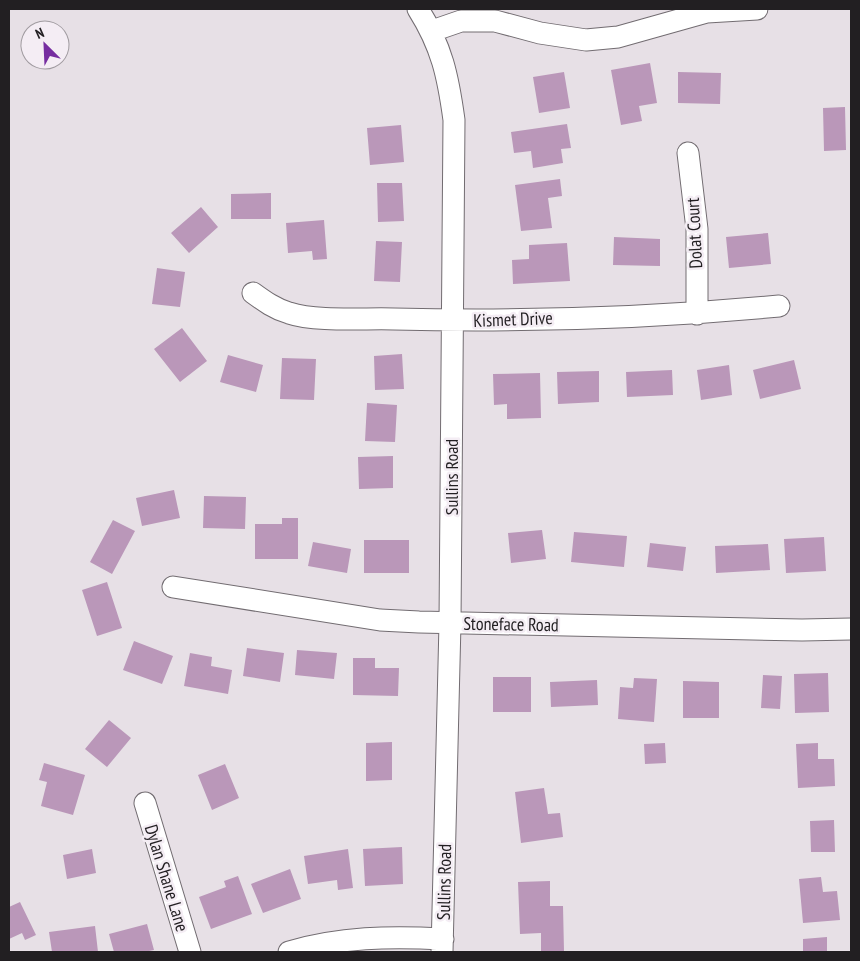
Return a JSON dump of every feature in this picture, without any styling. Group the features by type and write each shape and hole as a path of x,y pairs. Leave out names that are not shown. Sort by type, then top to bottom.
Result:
{"street":[{"name":"Sullins Road","path":"418,9 432,31 448,73 454,120 450,623 442,946"},
{"path":"432,31 461,21 495,21 540,33 586,40 618,37 708,12 757,9"},
{"name":"Dolat Court","path":"688,153 696,229 697,314"},
{"name":"Kismet Drive","path":"253,293 270,305 290,314 322,317 452,320 697,314 779,306"},
{"name":"Stoneface Road","path":"173,587 380,620 802,630 851,629"},
{"name":"Dylan Shane Lane","path":"145,803 190,952"},
{"path":"289,952 349,939 405,937 442,946"}],"building":[{"path":"650,63 657,103 639,106 642,121 621,125 611,70"},
{"path":"564,72 570,108 539,113 533,77"},
{"path":"678,72 721,73 720,104 678,103"},
{"path":"845,107 846,150 824,151 823,108"},
{"path":"567,124 571,148 561,149 563,163 533,168 531,151 514,153 511,132"},
{"path":"401,125 404,162 370,165 367,128"},
{"path":"560,179 562,196 548,198 552,228 521,231 515,185"},
{"path":"377,183 402,183 404,221 378,222"},
{"path":"271,193 271,219 231,219 231,194"},
{"path":"201,207 218,227 189,253 171,233"},
{"path":"324,220 327,259 313,260 312,251 288,253 286,223"},
{"path":"768,233 771,264 729,268 726,237"},
{"path":"614,237 660,239 660,266 613,265"},
{"path":"376,241 402,242 400,282 374,281"},
{"path":"567,243 570,281 513,284 512,260 529,259 529,245"},
{"path":"157,268 185,272 180,307 152,304"},
{"path":"182,328 207,361 180,382 154,349"},
{"path":"402,354 404,389 375,390 374,356"},
{"path":"228,355 263,365 256,392 220,382"},
{"path":"282,358 316,359 314,400 280,399"},
{"path":"794,360 801,389 760,399 753,370"},
{"path":"729,365 732,395 701,400 697,370"},
{"path":"672,370 673,395 627,397 626,372"},
{"path":"599,371 599,402 558,404 557,372"},
{"path":"540,373 541,418 507,419 507,404 494,405 493,374"},
{"path":"367,403 397,405 395,442 365,441"},
{"path":"393,456 393,488 359,489 358,457"},
{"path":"174,490 180,518 142,526 136,498"},
{"path":"204,496 246,497 245,529 203,528"},
{"path":"282,518 298,518 298,559 255,559 255,524 282,524"},
{"path":"113,520 135,531 112,574 90,562"},
{"path":"542,530 546,559 511,563 508,533"},
{"path":"574,532 627,536 624,567 571,562"},
{"path":"824,537 826,571 786,573 784,539"},
{"path":"364,540 409,540 409,573 364,573"},
{"path":"313,542 351,549 347,573 308,566"},
{"path":"650,543 686,547 683,571 647,567"},
{"path":"768,544 770,570 716,573 715,546"},
{"path":"107,582 122,628 97,636 82,590"},
{"path":"134,641 173,656 162,684 123,670"},
{"path":"247,648 284,653 280,682 243,676"},
{"path":"297,650 337,653 334,679 295,675"},
{"path":"190,653 212,657 211,666 232,670 228,694 184,686"},
{"path":"353,658 375,658 375,668 399,668 398,696 353,695"},
{"path":"828,673 829,712 795,713 794,674"},
{"path":"763,675 782,676 780,709 761,708"},
{"path":"493,677 531,677 531,712 493,712"},
{"path":"634,678 657,679 654,722 618,719 620,687 633,688"},
{"path":"597,680 598,705 551,707 550,682"},
{"path":"683,681 719,682 719,718 683,718"},
{"path":"109,720 131,738 107,767 85,749"},
{"path":"392,742 392,780 366,781 366,743"},
{"path":"665,743 666,763 645,764 644,744"},
{"path":"818,743 818,759 834,759 835,786 798,788 796,744"},
{"path":"44,763 85,775 73,815 41,806 47,782 39,780"},
{"path":"225,764 239,798 212,810 198,775"},
{"path":"544,788 548,814 560,813 563,837 521,843 515,792"},
{"path":"834,820 835,852 811,852 810,821"},
{"path":"402,847 403,884 365,886 363,849"},
{"path":"92,849 96,873 67,879 63,855"},
{"path":"348,849 353,888 338,890 337,880 308,884 304,856"},
{"path":"290,869 301,899 263,913 251,884"},
{"path":"238,876 252,914 211,929 199,897 226,887 224,881"},
{"path":"821,877 823,892 837,891 840,920 803,923 799,879"},
{"path":"550,881 550,906 563,906 564,951 541,952 541,933 520,934 518,882"},
{"path":"20,902 36,935 25,940 22,933 9,939 9,907"},
{"path":"147,924 154,950 114,952 109,934"},
{"path":"95,926 98,952 52,952 49,932"},
{"path":"827,937 827,952 803,952 803,939"}]}
